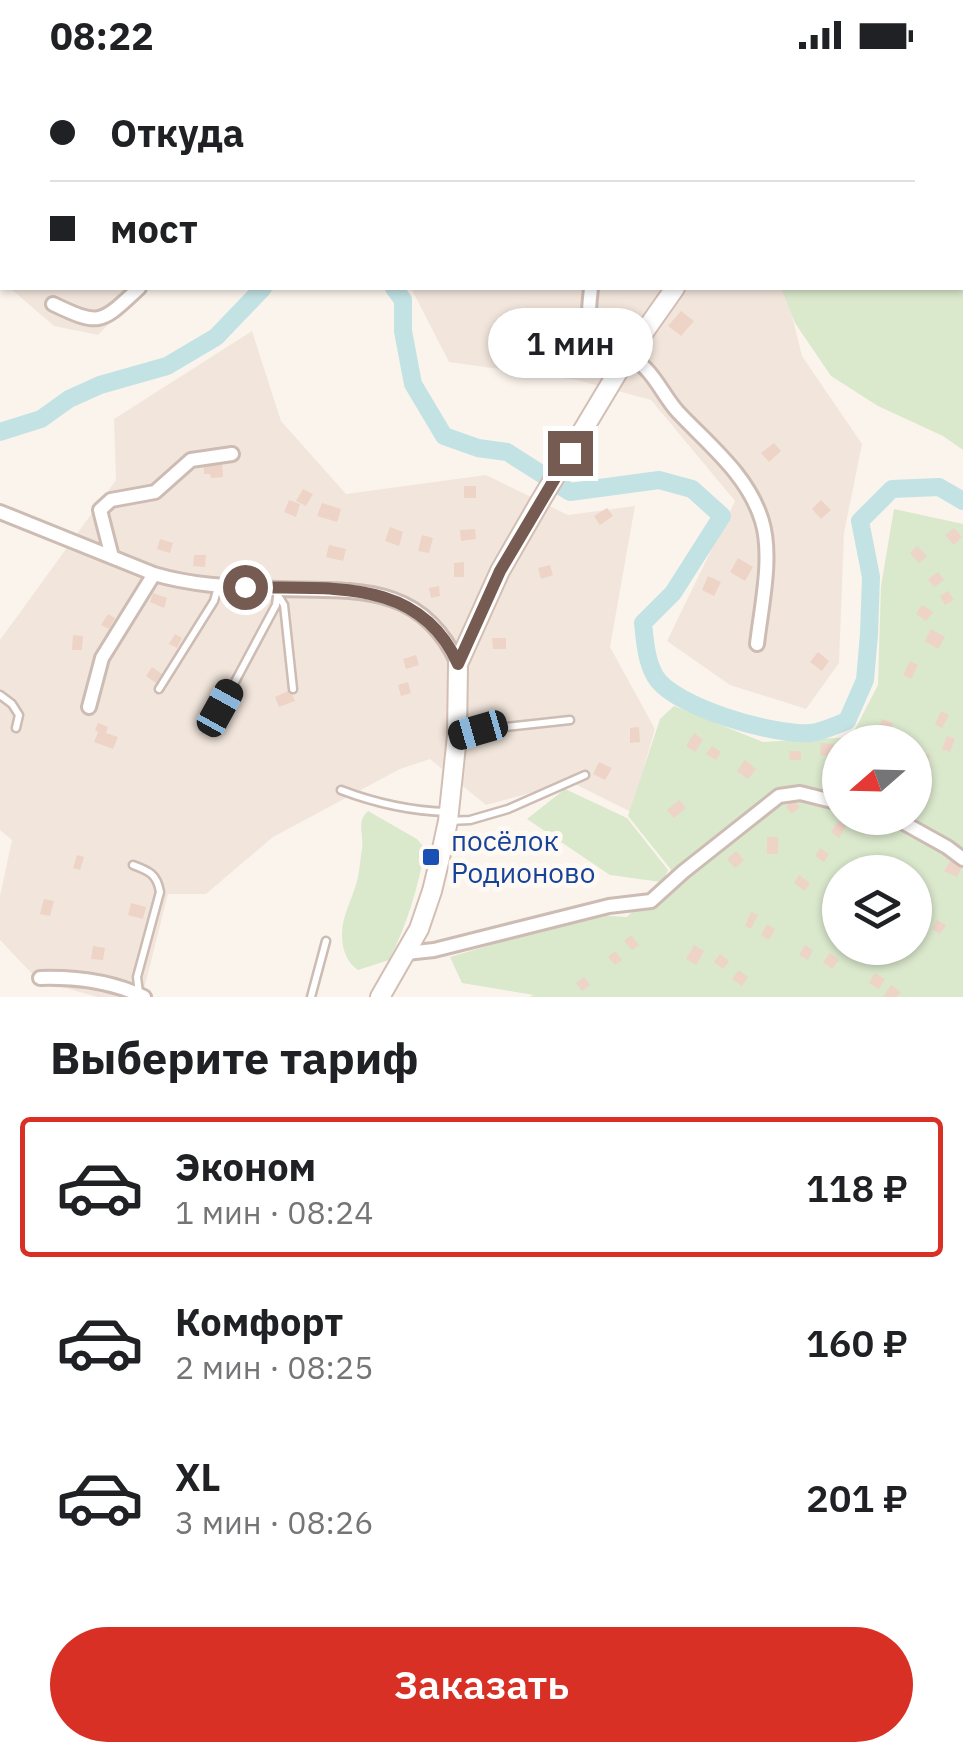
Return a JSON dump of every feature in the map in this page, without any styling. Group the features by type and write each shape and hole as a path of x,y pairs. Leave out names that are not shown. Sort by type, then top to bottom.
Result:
{"street":[{"path":"53,304 86,320 95,320 108,316 136,290"},
{"path":"590,290 588,313 594,330 608,346 628,355 646,370 675,408 737,473 756,504 767,549 757,644"},
{"path":"380,997 419,929 432,891 448,816 457,736 458,664 500,571 628,355 673,290"},
{"path":"112,557 100,510 106,503 156,492 191,460 232,454"},
{"path":"0,512 179,582 279,592 365,591 418,612 444,637 458,664"},
{"path":"89,707 102,658 154,574"},
{"path":"406,954 608,906 651,901 779,796 800,793 822,798"},
{"path":"925,835 963,859"},
{"path":"40,978 76,977 142,996"}],"lane":[{"path":"159,690 214,601 218,586"},
{"path":"279,592 284,605 293,689"},
{"path":"220,708 276,605 279,592"},
{"path":"0,695 20,715 16,728"},
{"path":"457,736 570,720"},
{"path":"340,790 404,809 470,820 508,809 585,776"},
{"path":"133,865 151,872 160,892 137,978 142,996"},
{"path":"311,997 326,941"}],"shaded area":[{"path":"12,290 142,290 98,335 54,326"},
{"path":"412,290 786,290 802,356 862,444 844,533 839,663 806,709 730,685 667,641 735,501 651,400 577,380 449,362"},
{"path":"252,331 281,421 346,494 486,475 568,515 635,506 610,647 655,729 631,812 571,782 486,805 430,759 400,769 273,837 206,894 168,894 142,997 97,997 38,980 0,940 0,896 12,840 0,830 0,640 116,480 114,419"}],"green space":[{"path":"782,290 963,290 963,450 943,436 878,406 831,376 795,323"},
{"path":"894,509 963,524 963,997 529,997 534,995 462,983 450,957 595,915 627,917 661,882 610,875 527,819 565,789 627,818 668,870 665,877 672,871 628,816 660,719 674,706 763,742 822,739 822,835 932,835 932,725 857,725 878,685 881,586"},
{"path":"368,811 417,839 425,849 411,906 389,960 358,970 346,955 342,928 358,877 361,824"}],"building":[{"path":"681,311 694,321 681,336 668,326"},
{"path":"550,324 553,335 534,340 531,329"},
{"path":"554,342 566,343 565,358 552,357"},
{"path":"774,443 781,451 769,462 761,453"},
{"path":"222,464 223,477 204,474 204,465"},
{"path":"464,486 476,486 476,498 464,498"},
{"path":"303,489 313,494 306,506 296,501"},
{"path":"289,500 300,504 296,517 284,512"},
{"path":"821,500 831,510 821,519 812,509"},
{"path":"322,503 341,509 337,522 317,516"},
{"path":"607,508 613,516 600,525 594,516"},
{"path":"390,527 403,532 399,546 385,541"},
{"path":"954,528 962,537 954,545 945,535"},
{"path":"475,529 476,539 461,541 460,530"},
{"path":"422,535 433,538 429,553 418,551"},
{"path":"160,539 173,543 170,553 157,549"},
{"path":"329,545 346,549 343,561 326,557"},
{"path":"917,546 927,556 919,563 910,553"},
{"path":"194,555 206,555 205,567 193,566"},
{"path":"738,558 753,567 745,581 730,572"},
{"path":"464,562 464,577 454,577 454,563"},
{"path":"550,565 553,575 541,579 538,568"},
{"path":"938,572 944,580 934,587 928,579"},
{"path":"708,576 721,582 714,596 702,590"},
{"path":"439,586 440,596 431,598 429,588"},
{"path":"948,591 954,600 945,605 940,596"},
{"path":"153,593 167,598 164,608 150,602"},
{"path":"922,605 933,612 926,621 916,614"},
{"path":"108,614 115,618 109,629 101,625"},
{"path":"931,629 945,637 938,649 925,641"},
{"path":"175,634 182,638 177,648 169,644"},
{"path":"73,635 83,636 82,650 72,650"},
{"path":"492,638 506,638 506,649 493,649"},
{"path":"818,652 829,661 822,671 810,662"},
{"path":"416,655 419,665 406,669 403,659"},
{"path":"910,661 918,665 911,679 903,675"},
{"path":"152,667 162,674 156,683 146,676"},
{"path":"408,682 411,693 401,696 398,685"},
{"path":"290,690 295,701 279,707 275,697"},
{"path":"941,711 949,715 942,728 935,724"},
{"path":"98,723 108,727 106,733 118,737 113,749 94,742"},
{"path":"639,727 640,742 630,743 630,728"},
{"path":"694,733 703,740 695,752 686,746"},
{"path":"947,736 955,739 950,752 942,749"},
{"path":"712,746 721,752 716,760 706,754"},
{"path":"789,751 801,751 801,760 790,760"},
{"path":"745,760 756,769 748,779 737,771"},
{"path":"599,762 612,768 605,780 593,774"},
{"path":"679,800 686,808 674,818 667,810"},
{"path":"793,800 800,807 792,814 786,807"},
{"path":"767,837 778,837 778,854 767,854"},
{"path":"820,848 829,854 822,855 822,861 815,856"},
{"path":"736,851 744,860 735,868 727,859"},
{"path":"77,855 84,857 80,870 73,868"},
{"path":"950,861 962,867 957,877 944,871"},
{"path":"799,875 810,883 805,891 794,883"},
{"path":"44,899 54,901 50,916 40,914"},
{"path":"131,903 146,907 143,919 128,915"},
{"path":"751,912 758,915 751,929 745,926"},
{"path":"937,920 946,925 940,934 932,929"},
{"path":"767,924 775,929 769,940 761,935"},
{"path":"631,935 639,945 632,950 624,941"},
{"path":"694,945 704,951 696,965 686,959"},
{"path":"805,945 813,950 808,960 799,955"},
{"path":"93,946 105,948 103,960 91,959"},
{"path":"615,951 622,960 615,965 608,957"},
{"path":"720,954 729,961 723,969 714,962"},
{"path":"739,970 748,977 742,986 732,979"},
{"path":"875,973 885,979 879,989 869,983"},
{"path":"584,977 590,985 582,991 576,983"},
{"path":"891,985 901,992 897,997 883,997"}],"waterway":[{"path":"0,432 41,419 69,399 100,385 167,366 216,337 261,290"},
{"path":"396,290 403,300 403,331 413,384 444,436 478,448 507,452 570,492 659,480 692,489 722,516 673,593 643,623 655,676 682,698 726,717 794,733 815,732 847,721 865,680 869,634 871,577 860,521 892,489 939,487 963,501"}],"place":[{"name":"посёлок Родионово","path":"431,857"}],"route":[{"path":"245,587 365,591 396,602 418,612 444,637 458,664 500,571 570,453"}]}
